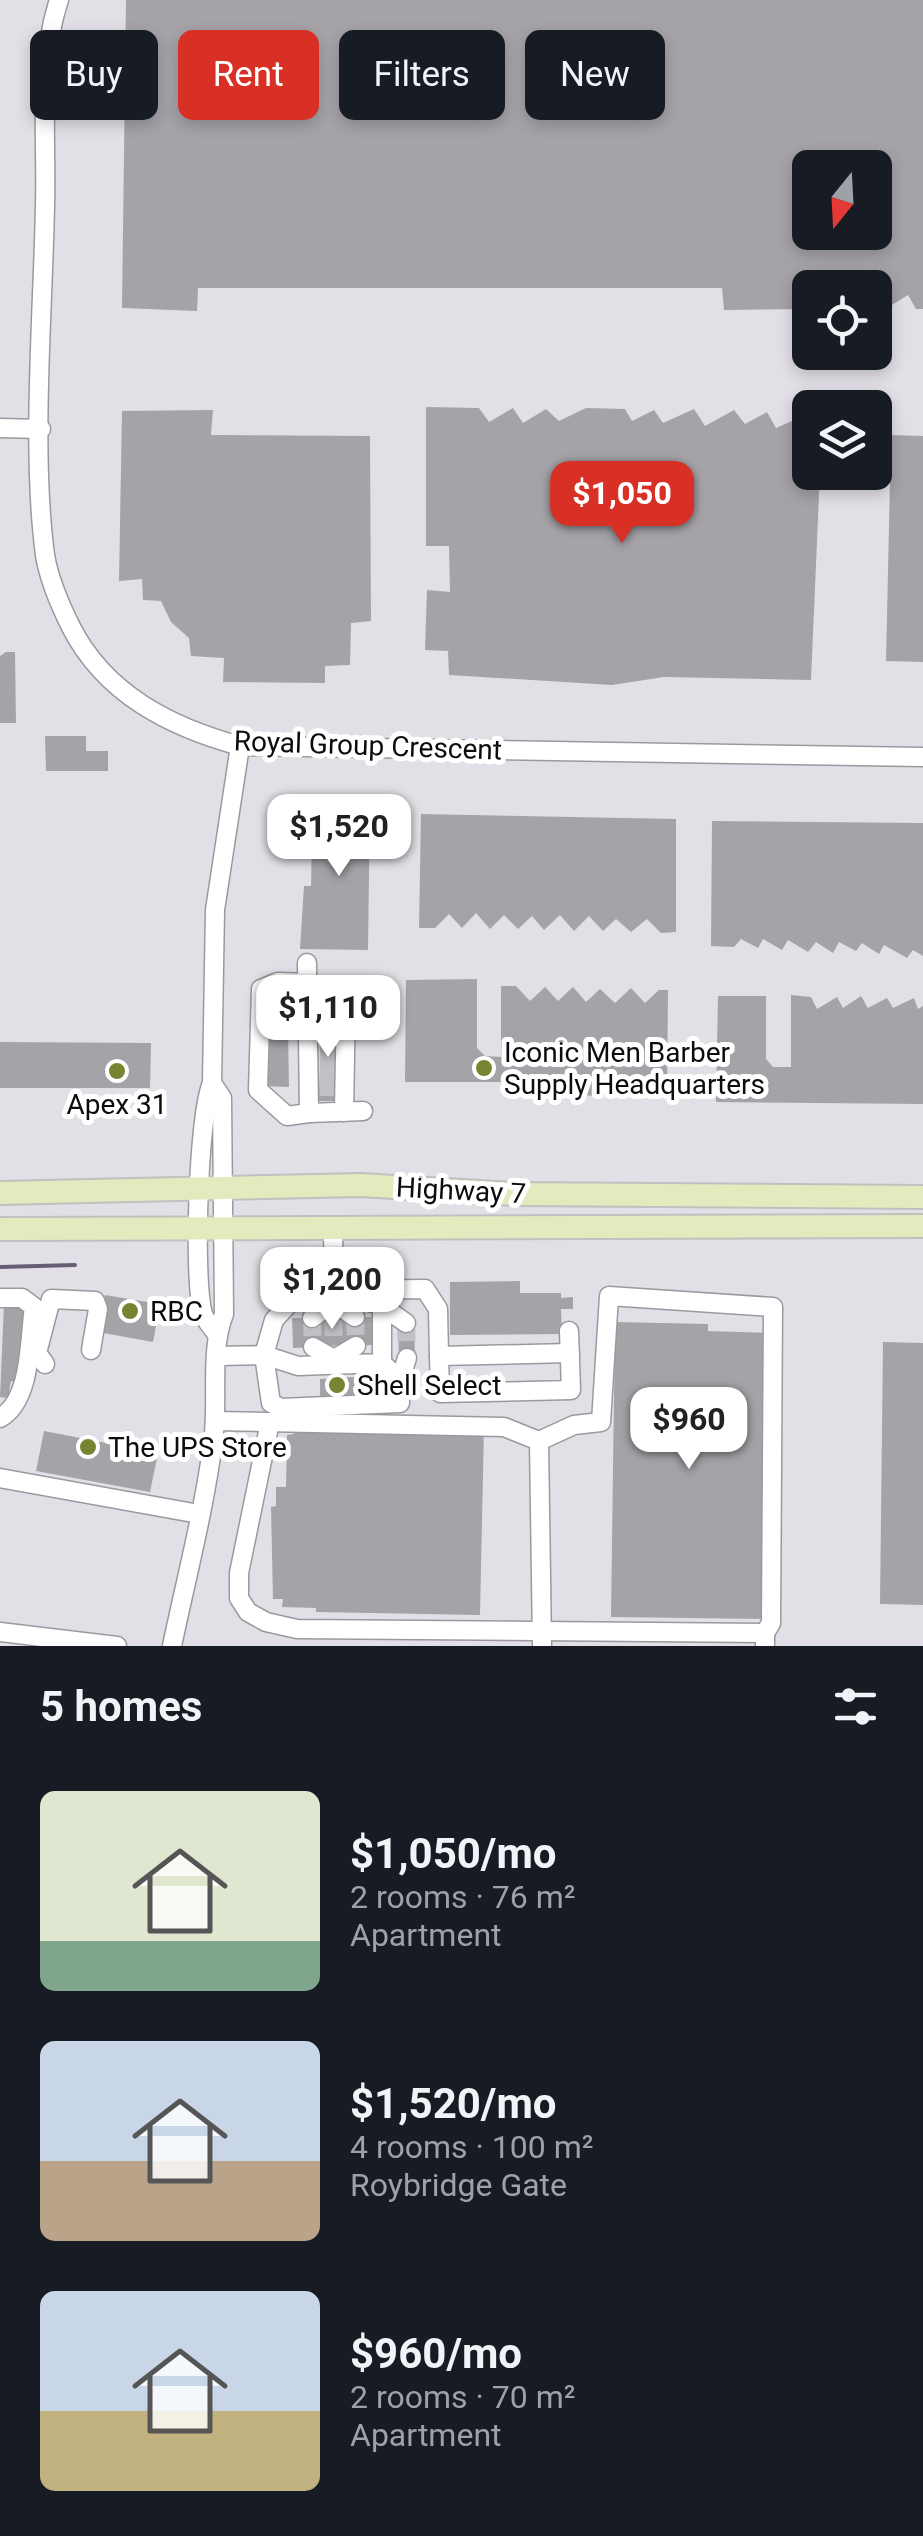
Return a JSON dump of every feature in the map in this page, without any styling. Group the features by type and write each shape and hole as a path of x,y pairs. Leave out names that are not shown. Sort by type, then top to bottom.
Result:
{"main road":[{"name":"Highway 7","path":"0,1193 360,1184 515,1194 923,1197"},
{"name":"Highway 7","path":"0,1229 923,1226"}],"street":[{"name":"Royal Group Crescent","path":"60,0 52,21 48,84 42,429 46,560 72,630 96,665 135,701 169,722 240,746 923,757"},
{"path":"0,428 42,429"},
{"path":"172,1646 215,1421 216,1333 203,1316 211,1188 222,1098 212,1082 214,910 240,746"},
{"path":"308,963 309,992 327,1062 353,1112 287,1116 258,1090 261,989 278,982 309,992 346,1001 327,1062 309,1113"},
{"path":"333,1230 334,1303"},
{"path":"312,1318 334,1303 425,1289 438,1309 441,1411 434,1426"},
{"path":"406,1323 382,1306 334,1303 298,1294 274,1320 264,1356 267,1396 280,1408 400,1403 400,1380 407,1358"},
{"path":"215,1421 270,1422 434,1426 504,1427 539,1440 574,1425 601,1422 609,1296 773,1307 772,1623 765,1640 297,1629 266,1622 248,1612 239,1598 238,1573 270,1422"},
{"path":"0,1298 22,1298 34,1308 8,1404 0,1418"},
{"path":"45,1364 37,1353 51,1298 88,1298 97,1304 90,1350"},
{"path":"334,1303 355,1318"},
{"path":"382,1306 382,1363"},
{"path":"440,1393 572,1390 569,1330"},
{"path":"217,1356 264,1356 298,1366 356,1346"},
{"path":"313,1347 334,1356 382,1363 400,1380"},
{"path":"439,1356 570,1353"},
{"path":"539,1440 543,1637"},
{"path":"0,1478 200,1514"},
{"path":"0,1632 118,1646"}],"building":[{"path":"126,0 923,0 923,309 916,309 908,295 892,305 892,270 792,270 792,309 724,310 722,288 198,288 197,311 122,308 124,120 158,120 158,30 126,30"},
{"path":"426,407 479,408 489,422 513,408 523,423 546,409 559,421 586,408 625,409 632,421 654,410 663,423 694,409 705,426 734,410 745,424 767,412 776,428 792,421 792,490 819,490 811,680 664,677 612,685 449,675 448,651 425,650 427,590 450,592 449,546 426,546"},
{"path":"213,410 211,435 370,436 371,621 351,623 350,665 325,666 325,683 223,682 224,658 191,656 189,638 171,622 161,601 143,600 142,579 119,581 122,411"},
{"path":"892,435 923,436 923,662 886,661"},
{"path":"15,652 16,723 0,723 0,656"},
{"path":"45,736 86,736 86,751 108,751 108,771 46,771"},
{"path":"317,800 370,801 368,950 300,949 304,886 311,886 312,836 317,837"},
{"path":"421,814 676,819 676,932 661,933 647,919 631,932 616,919 603,931 589,916 574,931 560,915 544,930 532,916 518,929 504,915 490,929 476,913 462,928 449,914 435,928 419,928"},
{"path":"712,821 923,823 923,956 913,950 907,958 884,945 879,954 862,943 856,951 839,942 833,953 816,942 808,952 788,940 782,950 763,939 758,948 741,939 734,947 711,946"},
{"path":"477,979 477,1048 485,1056 501,1057 501,986 516,986 530,1001 545,987 558,1001 573,987 586,1002 600,989 615,1003 631,988 645,1003 659,990 668,990 667,1097 502,1094 503,1082 405,1082 406,980"},
{"path":"791,995 811,997 817,1009 837,997 843,1008 861,996 868,1008 887,998 893,1008 914,998 918,1009 923,1006 923,1104 716,1102 718,996 766,996 766,1059 773,1067 791,1067"},
{"path":"321,1020 336,1020 334,1101 319,1101"},
{"path":"264,1030 288,1030 289,1087 263,1086"},
{"path":"0,1042 151,1043 150,1088 0,1088"},
{"path":"520,1281 520,1293 561,1293 561,1298 573,1297 573,1309 561,1309 562,1334 450,1335 450,1282"},
{"name":"RBC","path":"105,1295 160,1304 153,1342 98,1332"},
{"path":"4,1304 31,1308 19,1383 11,1381 8,1398 0,1397"},
{"path":"373,1317 373,1345 293,1348 292,1318"},
{"path":"615,1322 708,1324 708,1331 769,1333 764,1619 611,1617"},
{"path":"398,1323 414,1323 415,1358 399,1358"},
{"path":"883,1342 923,1343 923,1605 880,1604"},
{"name":"Shell Select","path":"354,1377 355,1391 363,1391 363,1397 320,1397 320,1379"},
{"path":"294,1424 484,1427 480,1615 316,1612 316,1608 282,1607 283,1599 273,1599 271,1507 276,1506 276,1487 286,1487 287,1435 294,1434"},
{"path":"44,1431 158,1453 150,1492 36,1471"}],"waterway":[{"path":"0,1267 75,1265"}],"tunnel":[{"path":"320,1036 335,1037"},
{"path":"320,1053 335,1054"},
{"path":"320,1070 335,1070"},
{"path":"320,1087 334,1087"},
{"path":"355,1317 356,1346"},
{"path":"312,1318 313,1347"},
{"path":"333,1318 334,1346"},
{"path":"406,1323 407,1358"}],"place":[{"name":"Iconic Men Barber Supply Headquarters","path":"484,1068"},
{"name":"Apex 31","path":"117,1071"},
{"name":"RBC","path":"130,1311"},
{"name":"Shell Select","path":"337,1385"},
{"name":"The UPS Store","path":"88,1447"}]}
